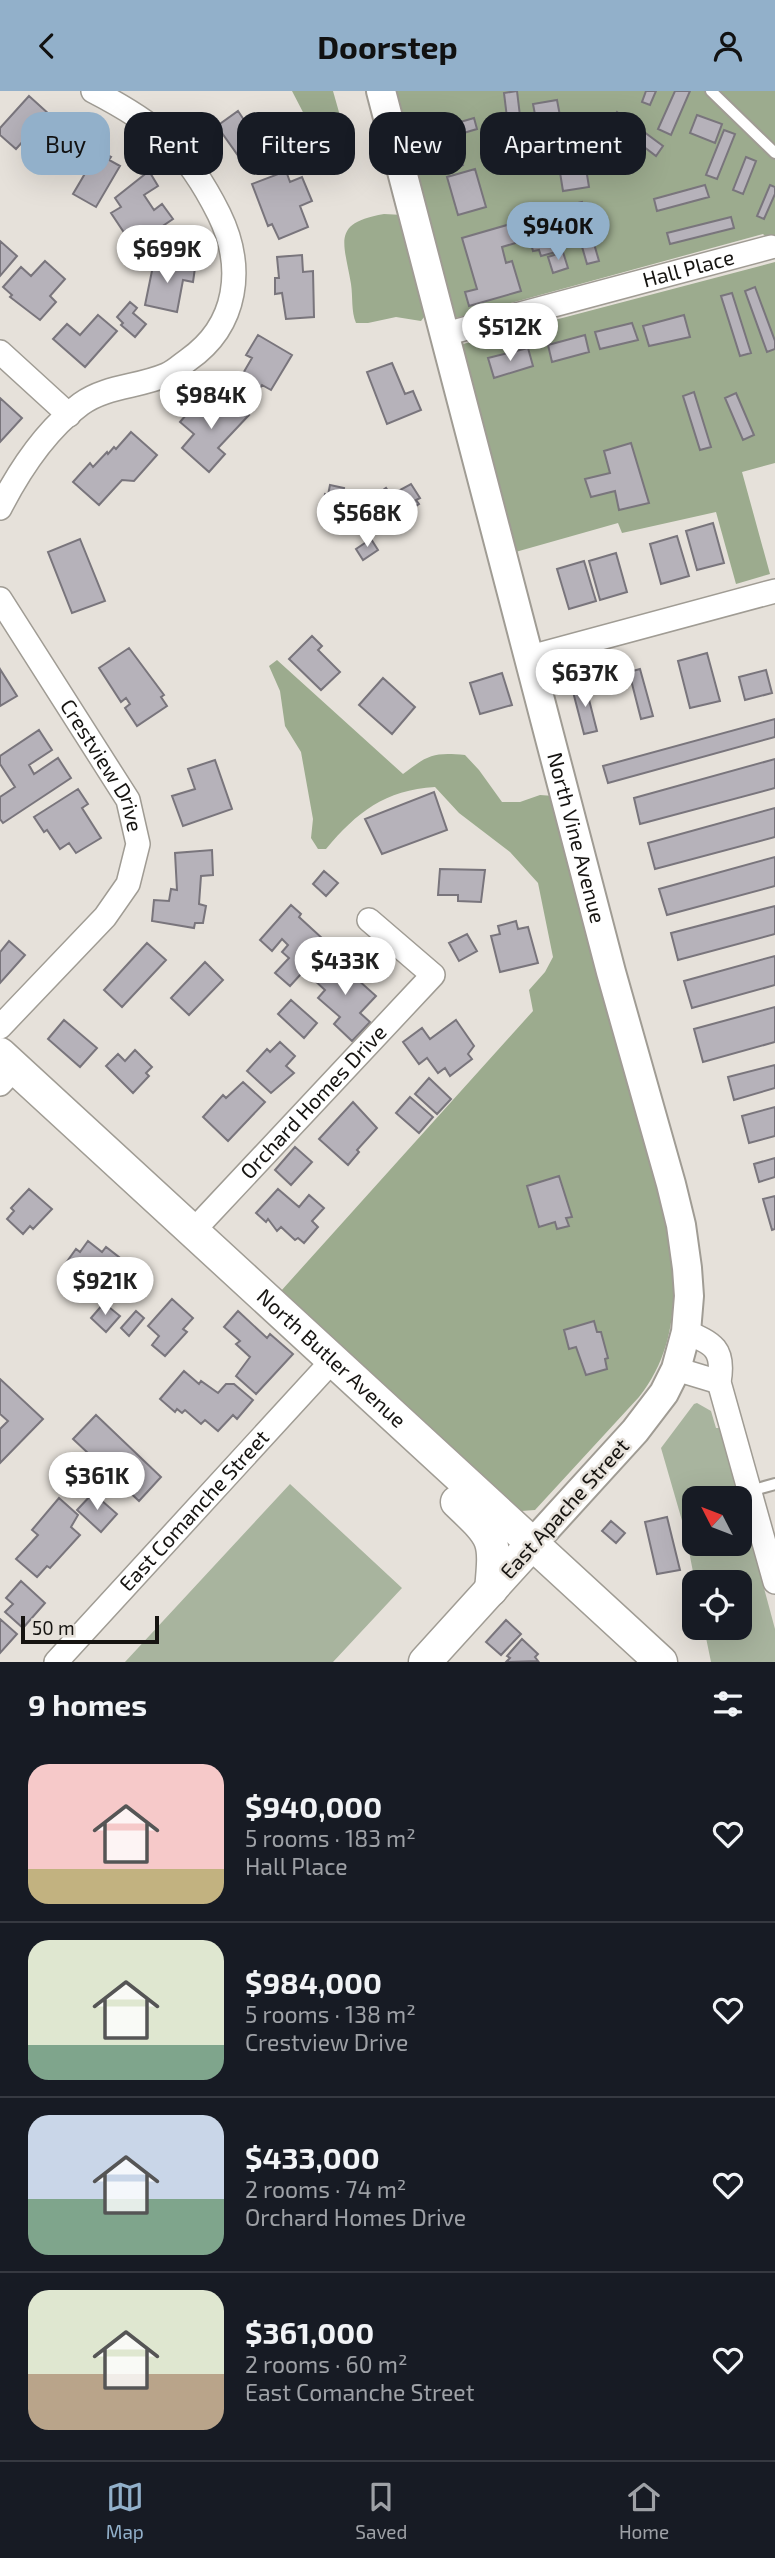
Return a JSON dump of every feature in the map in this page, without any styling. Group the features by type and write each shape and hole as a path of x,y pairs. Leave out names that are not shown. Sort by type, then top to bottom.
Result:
{"main road":[{"name":"North Butler Avenue","path":"5,1068 194,1230 420,1443 661,1662"},
{"path":"420,1443 440,1486 491,1536 494,1557 491,1590"},
{"name":"East Apache Street","path":"425,1662 533,1543"}],"street":[{"path":"0,509 16,476 82,403 98,394 167,375 198,353 215,336 229,310 235,272 223,222 208,193 189,164 166,137 148,122 93,91"},
{"name":"North Vine Avenue","path":"381,91 611,972 642,1076 681,1225 689,1296 682,1348"},
{"name":"Hall Place","path":"445,334 771,247"},
{"path":"0,352 69,415"},
{"path":"530,657 775,591"},
{"name":"Crestview Drive","path":"0,599 128,800 138,844 128,884 105,917 0,1027"},
{"name":"Orchard Homes Drive","path":"194,1230 433,975 369,920"},
{"path":"682,1348 713,1345 722,1368 719,1382 749,1486"},
{"path":"682,1348 719,1382"},
{"name":"East Apache Street","path":"533,1543 651,1412 664,1393 682,1348"},
{"name":"East Comanche Street","path":"57,1662 332,1361"},
{"path":"752,1498 775,1581"}],"lane":[{"path":"710,91 775,153"},
{"path":"752,1490 775,1484"}],"green space":[{"path":"292,91 333,91 339,112 303,112"},
{"path":"393,91 775,91 775,245 763,234 456,318 452,316 415,175 466,175 466,112 399,112"},
{"path":"384,214 403,215 428,312 421,321 396,317 356,323 344,246 345,237 348,229 356,223"},
{"path":"775,262 775,463 742,472 770,574 736,584 716,512 622,533 618,523 512,553 461,346"},
{"path":"277,660 403,774 431,756 465,755 502,802 520,802 540,795 554,796 667,1229 673,1296 668,1338 652,1378 639,1397 535,1510 521,1511 508,1502 281,1291 533,1011 529,990 545,972 553,957 538,883 510,852 459,813 435,787 401,793 373,805 349,824 326,849 318,849 311,838 313,819 301,752 285,726 280,691 269,666"},
{"path":"694,1404 711,1411 716,1428 721,1428 737,1486 682,1486 682,1521 661,1448"},
{"path":"290,1484 402,1588 333,1662 125,1662"},
{"path":"752,1544 775,1629 775,1662 711,1662 706,1640 752,1640 752,1570 693,1570 690,1556 752,1556"}],"building":[{"path":"517,91 520,112 506,112 504,93"},
{"path":"646,91 656,91 650,105 642,102"},
{"path":"675,91 690,91 671,135 658,129"},
{"path":"29,96 47,112 21,112 21,143 16,149 0,135 0,128"},
{"path":"557,100 559,112 535,112 533,104"},
{"path":"239,112 237,154 223,134 223,122"},
{"path":"697,115 722,124 715,143 690,133"},
{"path":"474,118 477,129 466,132 466,120"},
{"path":"724,130 735,134 717,179 706,175"},
{"path":"646,133 663,146 656,156 646,148"},
{"path":"746,157 756,161 743,194 733,190"},
{"path":"110,161 120,166 96,207 73,194 84,175 110,175"},
{"path":"475,169 486,207 458,215 447,177 466,175 466,172"},
{"path":"144,175 151,175 158,186 144,195 154,210 162,204 173,219 133,246 111,213 121,207 115,198"},
{"path":"276,175 287,175 290,182 302,177 312,201 300,206 308,227 279,239 272,224 268,226 252,184"},
{"path":"560,175 587,175 589,187 563,191"},
{"path":"705,185 709,197 657,211 654,199"},
{"path":"770,185 775,187 775,194 764,219 757,216"},
{"path":"582,202 599,261 587,264 570,205"},
{"path":"548,208 558,244 554,245 556,252 541,256 539,250 533,251 523,215"},
{"path":"731,217 734,228 670,244 667,233"},
{"path":"514,223 519,242 502,247 506,263 512,261 521,291 469,306 465,292 477,289 462,238"},
{"path":"0,241 17,256 0,276"},
{"path":"563,252 568,268 553,273 548,257"},
{"path":"302,255 303,272 313,271 314,317 286,319 282,293 275,294 275,278 279,278 277,257"},
{"path":"45,261 65,279 50,296 56,302 40,320 10,297 12,295 3,287 21,267 31,276"},
{"path":"154,261 195,268 193,282 183,280 177,312 145,305"},
{"path":"755,287 775,341 775,349 767,352 745,291"},
{"path":"732,293 751,353 740,356 721,296"},
{"path":"130,302 137,308 133,313 146,324 135,337 121,325 123,323 117,317"},
{"path":"98,315 117,331 85,367 53,339 67,324 80,335"},
{"path":"684,315 690,337 649,346 643,326"},
{"path":"632,323 638,340 600,349 595,332"},
{"path":"258,335 292,355 271,390 262,385 252,400 234,389 252,358 246,355"},
{"path":"585,335 589,352 552,362 548,345"},
{"path":"528,348 533,366 494,378 488,358"},
{"path":"392,363 405,394 413,391 421,410 387,424 367,372"},
{"path":"694,392 711,447 700,450 683,396"},
{"path":"736,393 754,435 743,440 725,398"},
{"path":"228,397 249,415 218,448 225,454 209,472 182,448 194,434 180,422 198,401 213,414"},
{"path":"0,398 22,418 0,442"},
{"path":"131,432 157,455 134,481 122,480 99,505 73,482 90,463 93,467 107,452 108,454 114,447 116,449"},
{"path":"631,443 649,503 619,510 615,491 591,497 585,479 610,473 604,451"},
{"path":"411,484 420,498 416,500 419,504 407,512 405,509 391,519 387,513 381,516 375,507 381,501 376,495 386,488 391,495"},
{"path":"330,485 344,488 342,497 363,501 359,520 321,513"},
{"path":"713,523 724,563 697,570 686,531"},
{"path":"677,536 689,576 661,584 650,544"},
{"path":"80,539 105,601 72,613 48,552"},
{"path":"371,539 378,550 363,560 356,549"},
{"path":"616,553 627,592 600,600 589,561"},
{"path":"584,561 596,601 569,609 557,569"},
{"path":"312,636 322,646 318,650 340,672 321,690 289,659"},
{"path":"129,648 164,695 161,697 167,706 137,726 125,708 130,704 126,698 121,702 99,668"},
{"path":"707,653 720,701 690,708 678,661"},
{"path":"0,669 17,696 0,706"},
{"path":"640,669 653,716 641,719 629,672"},
{"path":"766,670 772,693 745,700 739,677"},
{"path":"502,673 512,705 480,714 470,683"},
{"path":"383,678 415,707 392,734 359,705"},
{"path":"585,684 597,731 584,734 572,688"},
{"path":"775,719 775,737 608,783 603,766"},
{"path":"39,730 52,750 29,765 34,774 58,758 71,778 3,823 0,819 0,797 15,787 0,764 0,756"},
{"path":"775,759 775,788 640,824 634,798"},
{"path":"215,760 232,809 183,826 172,796 195,789 188,769"},
{"path":"78,789 88,804 82,808 101,838 76,853 69,843 60,849 34,817"},
{"path":"434,792 447,830 382,854 365,819"},
{"path":"775,808 775,837 655,869 648,843"},
{"path":"212,850 213,875 201,876 199,904 206,906 203,923 195,923 194,928 152,921 154,900 169,901 171,889 177,890 175,853"},
{"path":"775,857 775,886 667,915 659,889"},
{"path":"440,869 485,870 481,902 458,901 458,895 438,895"},
{"path":"324,871 338,883 326,896 313,884"},
{"path":"291,905 301,914 299,917 323,939 315,947 321,952 290,986 275,973 289,958 282,952 288,945 282,939 272,951 260,940"},
{"path":"775,906 775,934 678,960 671,933"},
{"path":"516,921 518,929 528,927 538,963 500,972 491,936 500,934 498,926"},
{"path":"467,934 477,951 459,961 449,943"},
{"path":"9,941 25,955 0,983 0,952"},
{"path":"147,943 166,960 122,1007 104,990"},
{"path":"341,955 353,965 348,971 376,996 360,1013 370,1022 352,1041 334,1024 340,1017 318,998 325,990 313,979 322,968 326,971"},
{"path":"775,956 775,985 692,1008 684,981"},
{"path":"205,962 223,980 189,1015 171,998"},
{"path":"291,1000 317,1023 304,1038 278,1014"},
{"path":"775,1007 775,1042 703,1062 694,1029"},
{"path":"64,1020 97,1048 80,1067 48,1039"},
{"path":"456,1020 474,1046 468,1054 472,1059 450,1076 445,1068 438,1073 427,1058 419,1064 403,1042 422,1028 430,1039"},
{"path":"280,1042 295,1056 286,1066 294,1073 271,1093 247,1071 267,1049 270,1052"},
{"path":"135,1050 152,1067 146,1073 149,1076 133,1093 106,1066 118,1054 125,1061"},
{"path":"775,1065 775,1088 734,1100 728,1077"},
{"path":"429,1078 451,1099 437,1114 415,1094"},
{"path":"243,1082 265,1102 228,1141 203,1117 223,1095 226,1098"},
{"path":"410,1097 433,1117 419,1133 396,1113"},
{"path":"353,1102 377,1128 357,1150 359,1152 348,1165 319,1139"},
{"path":"775,1107 775,1136 749,1143 742,1116"},
{"path":"295,1147 312,1162 291,1185 275,1170"},
{"path":"775,1158 775,1177 759,1182 754,1164"},
{"path":"559,1176 572,1217 566,1218 569,1226 557,1229 555,1222 539,1227 527,1186"},
{"path":"29,1189 52,1209 33,1229 30,1226 23,1234 7,1219 14,1211 11,1208"},
{"path":"278,1189 299,1207 309,1195 324,1208 312,1221 318,1227 304,1243 298,1238 295,1240 281,1227 277,1231 268,1219 266,1222 256,1213"},
{"path":"775,1196 775,1229 772,1230 763,1199"},
{"path":"88,1241 102,1252 106,1247 124,1261 120,1266 124,1269 117,1277 112,1273 103,1284 85,1271 89,1266 83,1261 73,1275 63,1267 76,1249 80,1252"},
{"path":"172,1299 193,1318 183,1329 187,1332 165,1356 152,1345 159,1336 148,1326"},
{"path":"104,1303 120,1316 106,1332 91,1318"},
{"path":"136,1311 144,1318 129,1336 121,1328"},
{"path":"238,1311 267,1338 270,1334 293,1354 256,1394 236,1376 250,1357 236,1344 240,1341 224,1327"},
{"path":"594,1321 597,1332 601,1332 608,1358 605,1359 607,1369 586,1375 576,1347 569,1349 564,1330"},
{"path":"184,1371 199,1384 201,1381 218,1393 226,1384 234,1384 253,1400 237,1419 233,1415 218,1431 205,1420 201,1424 185,1410 182,1413 177,1409 175,1412 160,1399"},
{"path":"0,1379 43,1419 0,1463 0,1429 8,1421 0,1414"},
{"path":"96,1415 161,1477 139,1501 73,1439"},
{"path":"93,1493 117,1514 101,1532 77,1510"},
{"path":"59,1498 78,1515 71,1527 80,1535 50,1568 47,1566 37,1577 16,1559 38,1535 32,1530"},
{"path":"667,1517 680,1570 657,1574 645,1522"},
{"path":"611,1521 625,1533 616,1543 602,1531"},
{"path":"21,1581 45,1603 23,1628 5,1612 13,1604 6,1598"},
{"path":"0,1619 17,1634 0,1653"},
{"path":"506,1620 521,1634 501,1655 486,1642"},
{"path":"522,1639 538,1654 535,1657 538,1661 506,1662 510,1658 507,1656"}]}
